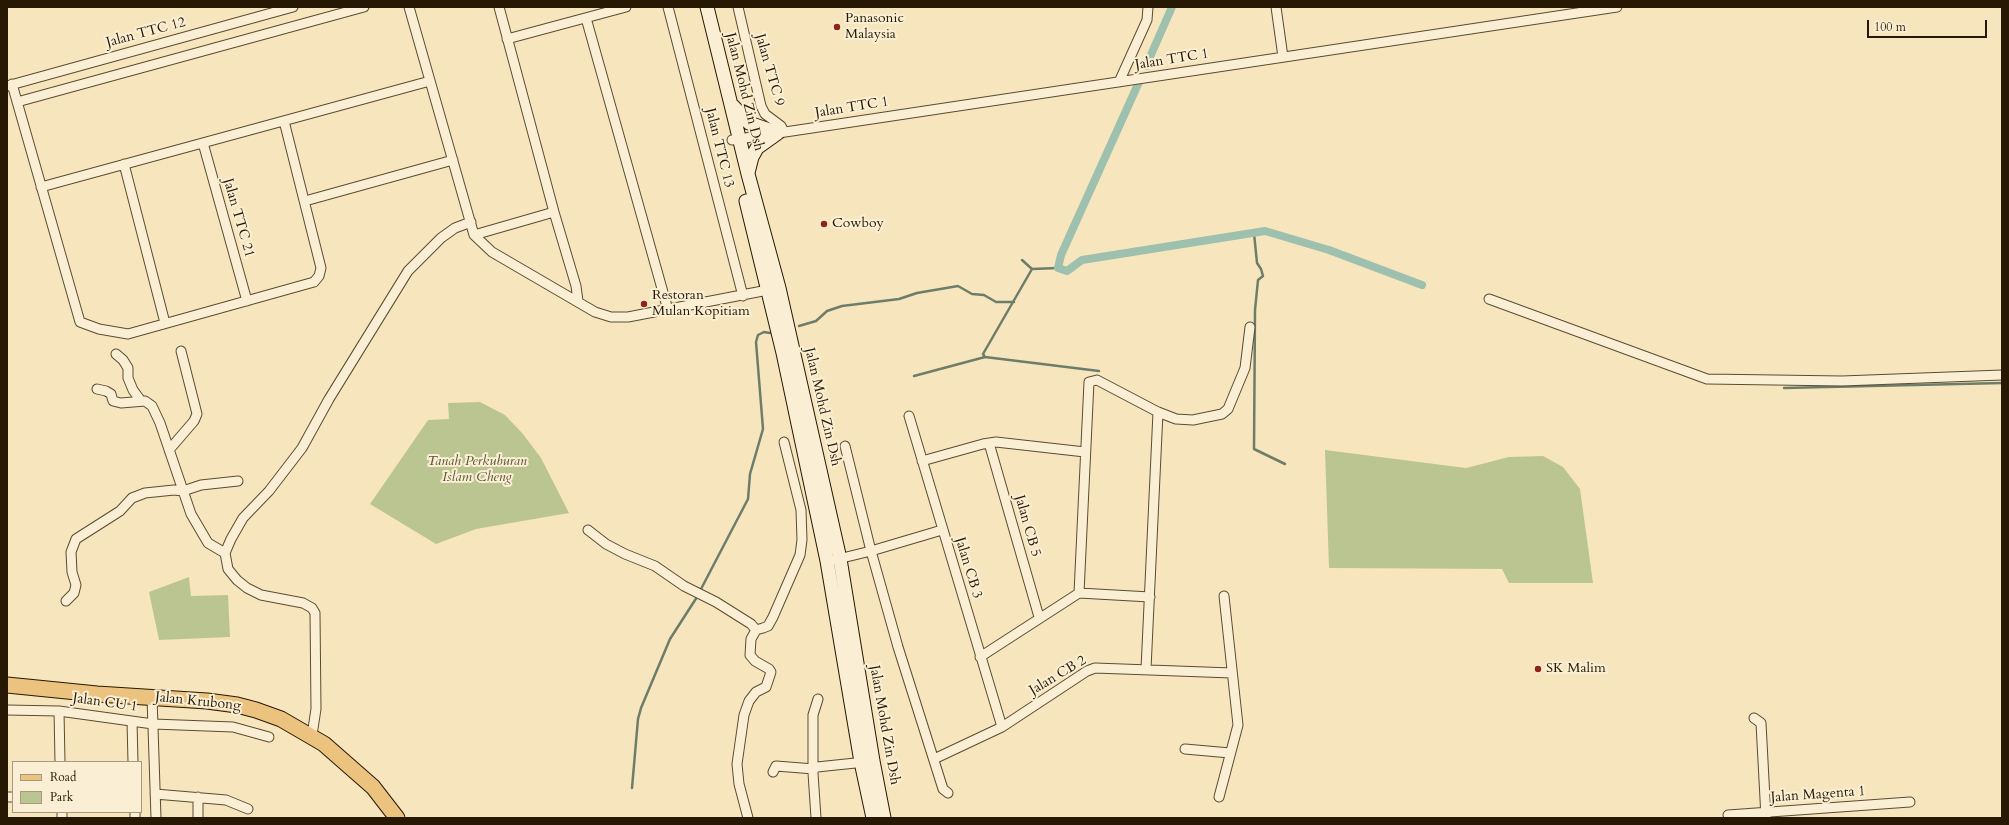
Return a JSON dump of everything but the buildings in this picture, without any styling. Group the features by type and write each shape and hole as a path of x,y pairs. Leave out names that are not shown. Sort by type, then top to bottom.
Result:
{"main road":[{"name":"Jalan Mohd Zin Dsh","path":"700,7 736,139 773,289"},
{"name":"Jalan Mohd Zin Dsh","path":"707,7 730,102 736,139 748,174 773,289 783,353 833,560 867,762 874,818"},
{"path":"730,102 749,123 781,133"},
{"path":"748,174 752,157 757,148 781,133"},
{"name":"Jalan Krubong","path":"7,685 244,706 281,719 312,735 351,766 373,787 397,818"},
{"name":"Jalan Mohd Zin Dsh","path":"867,762 884,818"}],"street":[{"name":"Jalan TTC 12","path":"9,85 293,7"},
{"path":"17,102 364,7"},
{"path":"408,7 474,235 492,252 595,312 611,316 628,317 773,289"},
{"path":"499,7 554,212 576,286 578,301"},
{"path":"507,39 626,7"},
{"name":"Jalan TTC 13","path":"668,7 743,296"},
{"name":"Jalan TTC 9","path":"738,7 761,106 765,114 781,126 781,133"},
{"path":"1119,82 1147,20 1148,7"},
{"path":"1276,7 1283,57"},
{"name":"Jalan TTC 1","path":"736,139 1617,7"},
{"path":"586,18 668,310"},
{"path":"42,187 430,81"},
{"path":"9,85 17,102 80,322 99,329 128,334 314,282 319,276 321,268 284,120"},
{"name":"Jalan TTC 21","path":"203,143 247,301"},
{"path":"305,201 453,160"},
{"path":"124,164 166,323"},
{"path":"474,235 554,212"},
{"path":"312,735 316,709 314,613 312,608 303,603 267,597 247,588 236,580 228,570 225,553 230,539 243,518 269,491 302,448 408,271 441,238 455,228 471,222"},
{"path":"1489,299 1706,379 1842,381 2002,375"},
{"path":"1079,593 1089,382 1097,380 1158,412 1176,419 1193,420 1214,417 1226,412 1245,368 1250,327"},
{"path":"169,450 194,421 197,414 181,351"},
{"path":"116,354 123,360 128,368 128,378 133,390 141,401"},
{"path":"97,389 111,394 113,401 121,403 145,401 152,406 191,514 208,543 225,553"},
{"path":"1146,669 1158,412"},
{"name":"Jalan CB 3","path":"909,416 1002,727"},
{"path":"748,818 740,792 737,764 744,715 749,701 756,692 766,687 771,672 769,668 755,661 750,655 751,639 756,630 768,626 773,617 800,555 802,540 801,510 784,442"},
{"path":"922,461 989,443 1085,452"},
{"name":"Jalan CB 5","path":"989,443 1039,617"},
{"path":"845,446 871,551 906,672 944,789 948,793"},
{"path":"66,601 74,593 76,585 72,572 71,552 76,539 120,510 132,498 145,493 174,490 183,491 201,485 238,481"},
{"path":"588,530 606,544 625,554 655,566 684,586 716,602 751,624 756,630"},
{"path":"833,560 871,551 942,530"},
{"path":"980,657 1039,617 1079,593 1150,597"},
{"path":"1219,797 1238,726 1224,596"},
{"name":"Jalan CB 2","path":"934,759 1002,727 1087,671 1103,667 1232,673"},
{"path":"152,697 156,818"},
{"path":"816,818 813,715 818,699"},
{"name":"Jalan CU 1","path":"7,710 59,711 153,724 233,727 270,737"},
{"path":"59,711 60,761"},
{"path":"1754,718 1761,723 1766,816"},
{"path":"132,721 133,761"},
{"path":"1185,749 1230,753"},
{"path":"773,772 776,766 814,769 817,767 867,762"},
{"path":"155,794 233,801 248,809"},
{"path":"198,797 198,818"},
{"name":"Jalan Magenta 1","path":"1728,815 1766,816 1910,802"}],"green space":[{"name":"Tanah Perkuburan Islam Cheng","path":"480,402 505,415 523,434 541,458 569,513 476,529 436,544 370,504 428,420 449,419 448,403"},
{"path":"1325,450 1466,468 1509,457 1543,456 1563,467 1580,489 1593,583 1509,583 1502,569 1329,568"},
{"path":"189,577 191,596 228,595 230,637 159,640 149,592"}],"waterway":[{"path":"1146,66 1172,7"},
{"path":"1139,82 1061,255 1058,268 1067,271 1082,260 1265,231 1329,250 1422,285"},
{"path":"1254,233 1257,263 1263,276 1258,280 1255,310 1254,449 1285,464"},
{"path":"1022,260 1032,269"},
{"path":"1058,268 1032,269 983,354 985,357 1099,371"},
{"path":"799,326 816,321 827,311 842,306 899,299 917,293 958,286 972,294 984,295 996,302 1014,302"},
{"path":"701,589 748,499 750,474 763,429 756,342 758,335 764,332 770,333"},
{"path":"914,376 985,357"},
{"path":"1784,388 2002,383"},
{"path":"632,788 638,719 641,708 670,639 697,597"}],"place":[{"name":"Panasonic Malaysia","path":"837,27"},
{"name":"Cowboy","path":"824,224"},
{"name":"Restoran Mulan Kopitiam","path":"644,304"},
{"name":"SK Malim","path":"1538,669"}]}
